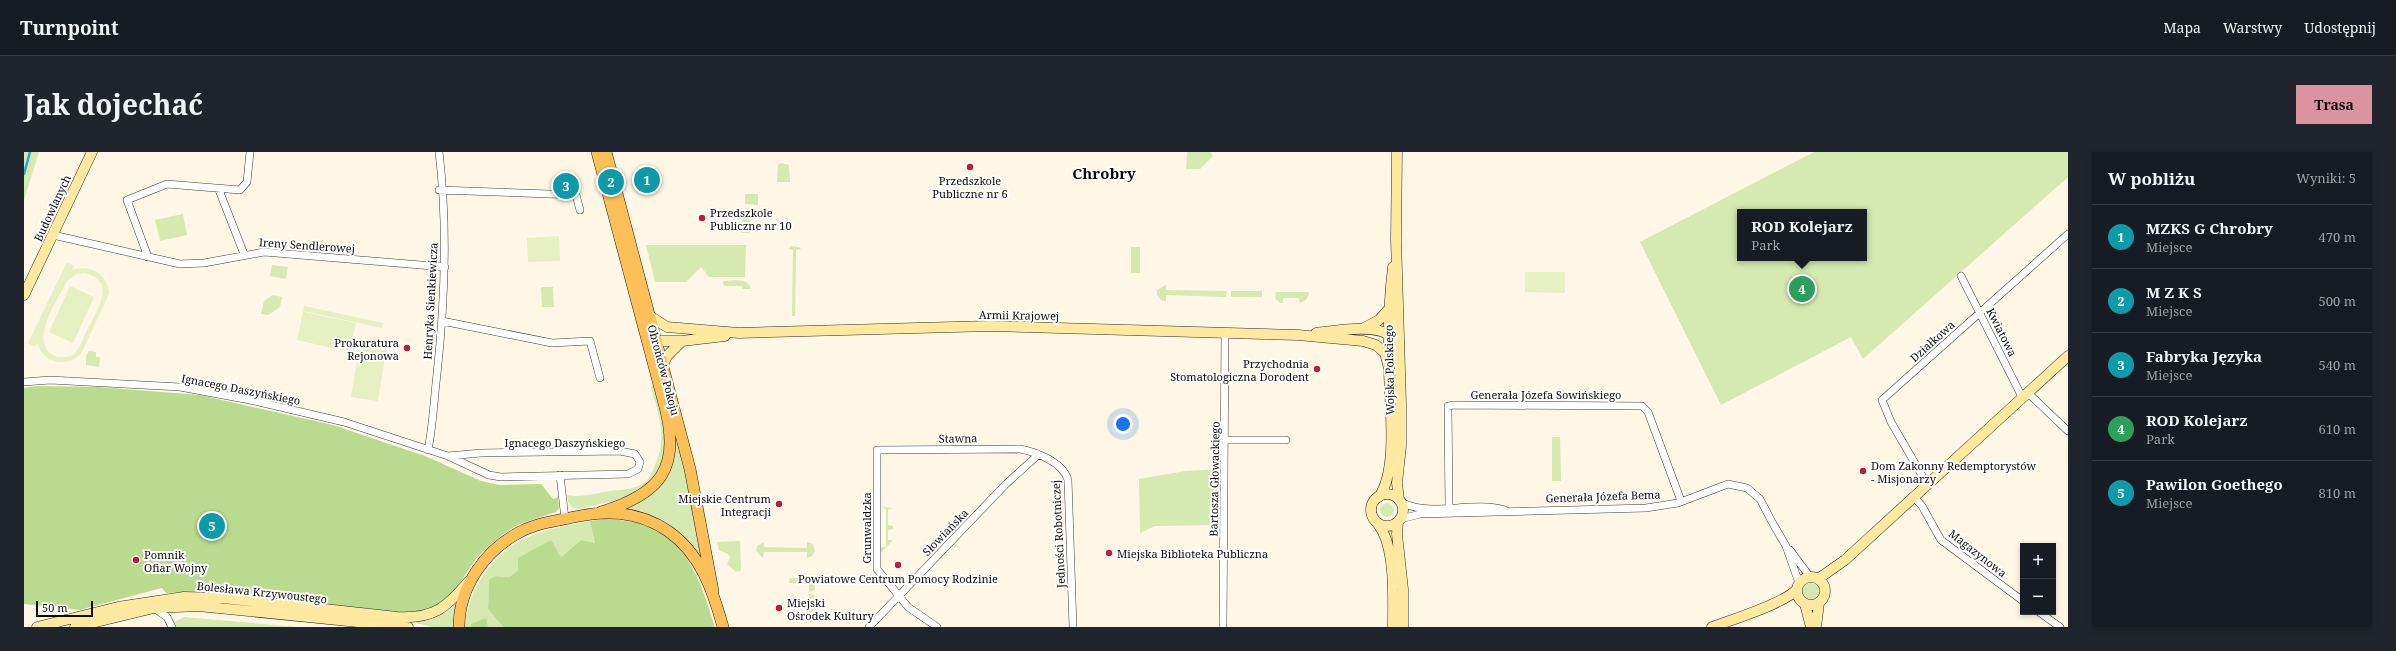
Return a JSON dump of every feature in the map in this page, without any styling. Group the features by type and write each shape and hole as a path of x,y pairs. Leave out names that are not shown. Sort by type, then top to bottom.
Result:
{"main road":[{"name":"Obrońców Pokoju","path":"598,152 653,339 663,365 690,469 712,591"},
{"name":"Obrońców Pokoju","path":"601,512 620,506 642,495 657,482 667,464 671,448 671,431 650,316 606,152"},
{"path":"459,627 462,604 472,578 495,550 519,532 544,523 601,512 640,518 669,532 696,561 712,591 723,627"}],"street":[{"name":"Budowlanych","path":"24,295 92,152"},
{"path":"148,257 127,200 164,184 236,191 244,188 247,182 250,152"},
{"name":"Henryka Sienkiewicza","path":"428,450 442,321 445,267 439,152"},
{"name":"Wojska Polskiego","path":"1397,152 1396,239 1400,308 1401,368 1401,446 1397,487 1400,500"},
{"path":"219,190 244,254"},
{"path":"441,191 576,195 580,210"},
{"name":"Działkowa","path":"1927,484 1891,422 1882,400 2068,234"},
{"name":"Ireny Sendlerowej","path":"53,235 180,264 196,264 244,254 287,252 445,267"},
{"name":"Wojska Polskiego","path":"1379,496 1387,477 1392,436 1388,368 1389,309 1396,239"},
{"name":"Kwiatowa","path":"1961,276 2025,395"},
{"path":"1400,308 1394,327 1389,334 1394,343 1401,368"},
{"name":"Armii Krajowej","path":"1362,328 1379,320 1389,309"},
{"name":"Armii Krajowej","path":"650,316 667,327 739,333 982,326 1298,335 1363,341 1381,348 1386,358 1388,368"},
{"path":"442,321 552,343 590,341 600,378"},
{"name":"Armii Krajowej","path":"1298,335 1362,328 1376,329 1389,334"},
{"name":"Armii Krajowej","path":"653,339 679,329"},
{"name":"Bartosza Głowackiego","path":"1223,627 1225,332"},
{"name":"Armii Krajowej","path":"653,339 682,341 739,333"},
{"name":"Armii Krajowej","path":"1363,341 1389,334"},
{"path":"663,365 667,356 682,341"},
{"path":"1712,627 1762,609 1789,595 1798,586 1814,578 1828,574 1850,556 1913,496 2068,356"},
{"name":"Ignacego Daszyńskiego","path":"24,382 50,380 197,390 344,422 448,456 488,475 501,477 633,474 638,470 640,462 635,454 620,451 499,452 448,456"},
{"path":"2025,395 2068,431"},
{"name":"Generała Józefa Sowińskiego","path":"1449,507 1448,406 1454,405 1642,406 1648,412 1681,502"},
{"path":"1225,440 1286,440"},
{"name":"Stawna","path":"877,450 1012,448 1027,450 1038,455"},
{"name":"Grunwaldzka","path":"877,450 877,566 880,575 914,612 936,627"},
{"name":"Słowiańska","path":"870,627 1006,484 1038,455"},
{"name":"Jedności Robotniczej","path":"1038,455 1059,467 1068,480 1072,627"},
{"path":"560,475 565,519"},
{"name":"Generała Józefa Bema","path":"1399,520 1420,514 1492,513 1505,510 1639,508 1681,502 1723,486 1737,485 1747,488 1760,499 1786,546 1814,578"},
{"path":"1393,627 1392,574 1386,538 1371,510 1373,502 1379,496 1388,494 1400,500 1403,509 1396,534 1404,589 1403,627"},
{"name":"Magazynowa","path":"1913,496 1922,506 1941,540 2020,599"},
{"name":"Generała Józefa Bema","path":"1400,500 1420,507 1490,506 1505,510"},
{"path":"1378,524 1389,526 1399,520"},
{"name":"Generała Józefa Bema","path":"1786,546 1798,586"},
{"path":"1762,609 1802,602 1812,606 1819,603 1824,597 1825,590 1829,582 1850,556"},
{"name":"Bolesława Krzywoustego","path":"37,627 118,607 184,597 223,598 397,617 424,617 446,607 472,578"},
{"path":"1814,578 1825,590"},
{"path":"1798,586 1811,627"},
{"path":"1816,627 1819,603"},
{"path":"169,622 171,606"},
{"name":"Bolesława Krzywoustego","path":"75,627 154,608 171,606 222,608 408,627"},
{"path":"154,608 169,622"},
{"path":"2043,615 2060,627"}],"green space":[{"path":"24,152 39,152 24,200"},
{"path":"1187,152 1210,152 1213,156 1200,169 1186,169"},
{"path":"1814,152 2068,152 2068,177 1863,359 1851,337 1721,405 1640,242"},
{"path":"781,163 789,165 790,182 777,182 778,165"},
{"path":"745,194 758,194 758,205 745,204"},
{"path":"183,214 187,235 160,241 155,220"},
{"path":"744,218 751,218 749,233 741,233 740,224"},
{"path":"559,236 560,261 528,262 527,238"},
{"path":"646,245 746,245 745,277 709,277 701,267 686,282 655,282"},
{"path":"791,246 799,247 801,249 796,250 795,316 792,316 793,250 788,249"},
{"path":"1131,247 1140,247 1140,273 1131,273"},
{"path":"67,262 74,266 72,270 86,268 97,272 102,276 108,287 109,294 81,354 69,361 56,362 45,356 37,343 35,347 28,343","holes":["84,273 94,277 100,282 102,296 100,304 81,344 75,353 68,357 54,356 47,349 44,340 44,330 52,309 67,281 75,275"]},
{"path":"272,265 288,267 286,279 270,276"},
{"path":"1525,272 1565,272 1565,293 1525,292"},
{"path":"723,281 743,281 749,285 751,289 742,289 742,286 724,286"},
{"path":"1166,285 1166,290 1227,291 1226,297 1166,295 1166,301 1161,300 1157,295 1157,290"},
{"path":"70,286 94,297 73,343 49,332"},
{"path":"541,287 553,287 554,307 542,307"},
{"path":"1231,291 1262,291 1262,297 1231,297"},
{"path":"1276,292 1308,292 1309,294 1306,300 1300,303 1299,298 1283,298 1283,303 1280,303 1275,298"},
{"path":"273,295 282,297 280,307 268,315 261,314 264,301"},
{"path":"304,306 383,323 382,328 303,311"},
{"path":"303,312 356,323 350,352 297,340"},
{"path":"359,347 386,351 378,401 351,397"},
{"path":"89,351 96,352 96,357 100,357 99,367 86,365 86,356"},
{"path":"655,384 665,426 667,443 663,464 656,476 634,493 607,503 578,509 573,508 568,502 567,495 583,496 622,490 639,486 650,477 661,447 661,427 651,387"},
{"path":"37,386 99,387 200,395 333,425 425,456 481,481 499,485 541,484 553,499 558,497 559,508 556,512 517,525 502,535 478,556 453,593 440,604 420,612 393,612 206,591 166,593 162,588 79,610 24,604 24,388"},
{"path":"678,437 702,557 700,558 692,546 622,509 631,506 647,496 661,483 671,467"},
{"path":"1552,437 1560,437 1561,481 1552,481"},
{"path":"1219,469 1216,525 1155,526 1140,533 1139,479 1185,471"},
{"path":"1387,503 1392,505 1394,510 1392,515 1387,517 1382,515 1380,510 1382,505"},
{"path":"882,507 894,508 888,509 888,525 893,526 893,529 888,530 888,540 893,540 880,554 880,547 886,547 886,509"},
{"path":"604,519 630,521 650,528 667,537 680,550 691,566 700,584 715,627 503,627 488,609 489,580 494,576 510,577 518,570 518,558 551,540 561,557 581,540 595,543 590,521"},
{"path":"590,521 595,544 581,540 561,557 550,540 510,577 494,576 489,580 488,609 503,627 465,627 467,614 476,588 491,566 510,547 538,533"},
{"path":"740,541 741,571 736,572 727,564 730,558 728,554 719,550 717,542"},
{"path":"764,542 764,547 807,548 807,542 813,544 815,551 812,556 807,558 807,552 764,552 763,558 756,551 757,546"},
{"path":"790,578 814,579 815,590 809,592 809,583 789,583"},
{"path":"1811,583 1818,588 1819,591 1814,598 1811,599 1804,594 1803,591 1808,584"},
{"path":"809,594 815,595 813,612 809,612"},
{"path":"454,606 456,608 454,627 432,627 416,623 427,621 436,617"},
{"path":"184,617 298,627 165,627"},
{"path":"486,618 488,627 470,627 471,624"}],"waterway":[{"path":"24,174 30,152"}],"place":[{"name":"Przedszkole Publiczne nr 6","path":"970,167"},
{"name":"MZKS G Chrobry","path":"647,180"},
{"name":"M Z K S","path":"611,182"},
{"name":"Fabryka Języka","path":"566,186"},
{"name":"Przedszkole Publiczne nr 10","path":"702,218"},
{"name":"ROD Kolejarz","path":"1802,289"},
{"name":"Prokuratura Rejonowa","path":"407,348"},
{"name":"Przychodnia Stomatologiczna Dorodent","path":"1317,369"},
{"name":"Dom Zakonny Redemptorystów - Misjonarzy","path":"1863,471"},
{"name":"Miejskie Centrum Integracji","path":"779,504"},
{"name":"Pawilon Goethego","path":"212,526"},
{"name":"Miejska Biblioteka Publiczna","path":"1109,553"},
{"name":"Pomnik Ofiar Wojny","path":"136,560"},
{"name":"Powiatowe Centrum Pomocy Rodzinie","path":"898,565"},
{"name":"Miejski Ośrodek Kultury","path":"779,608"}],"district":[{"name":"Chrobry","path":"1104,173"}]}
